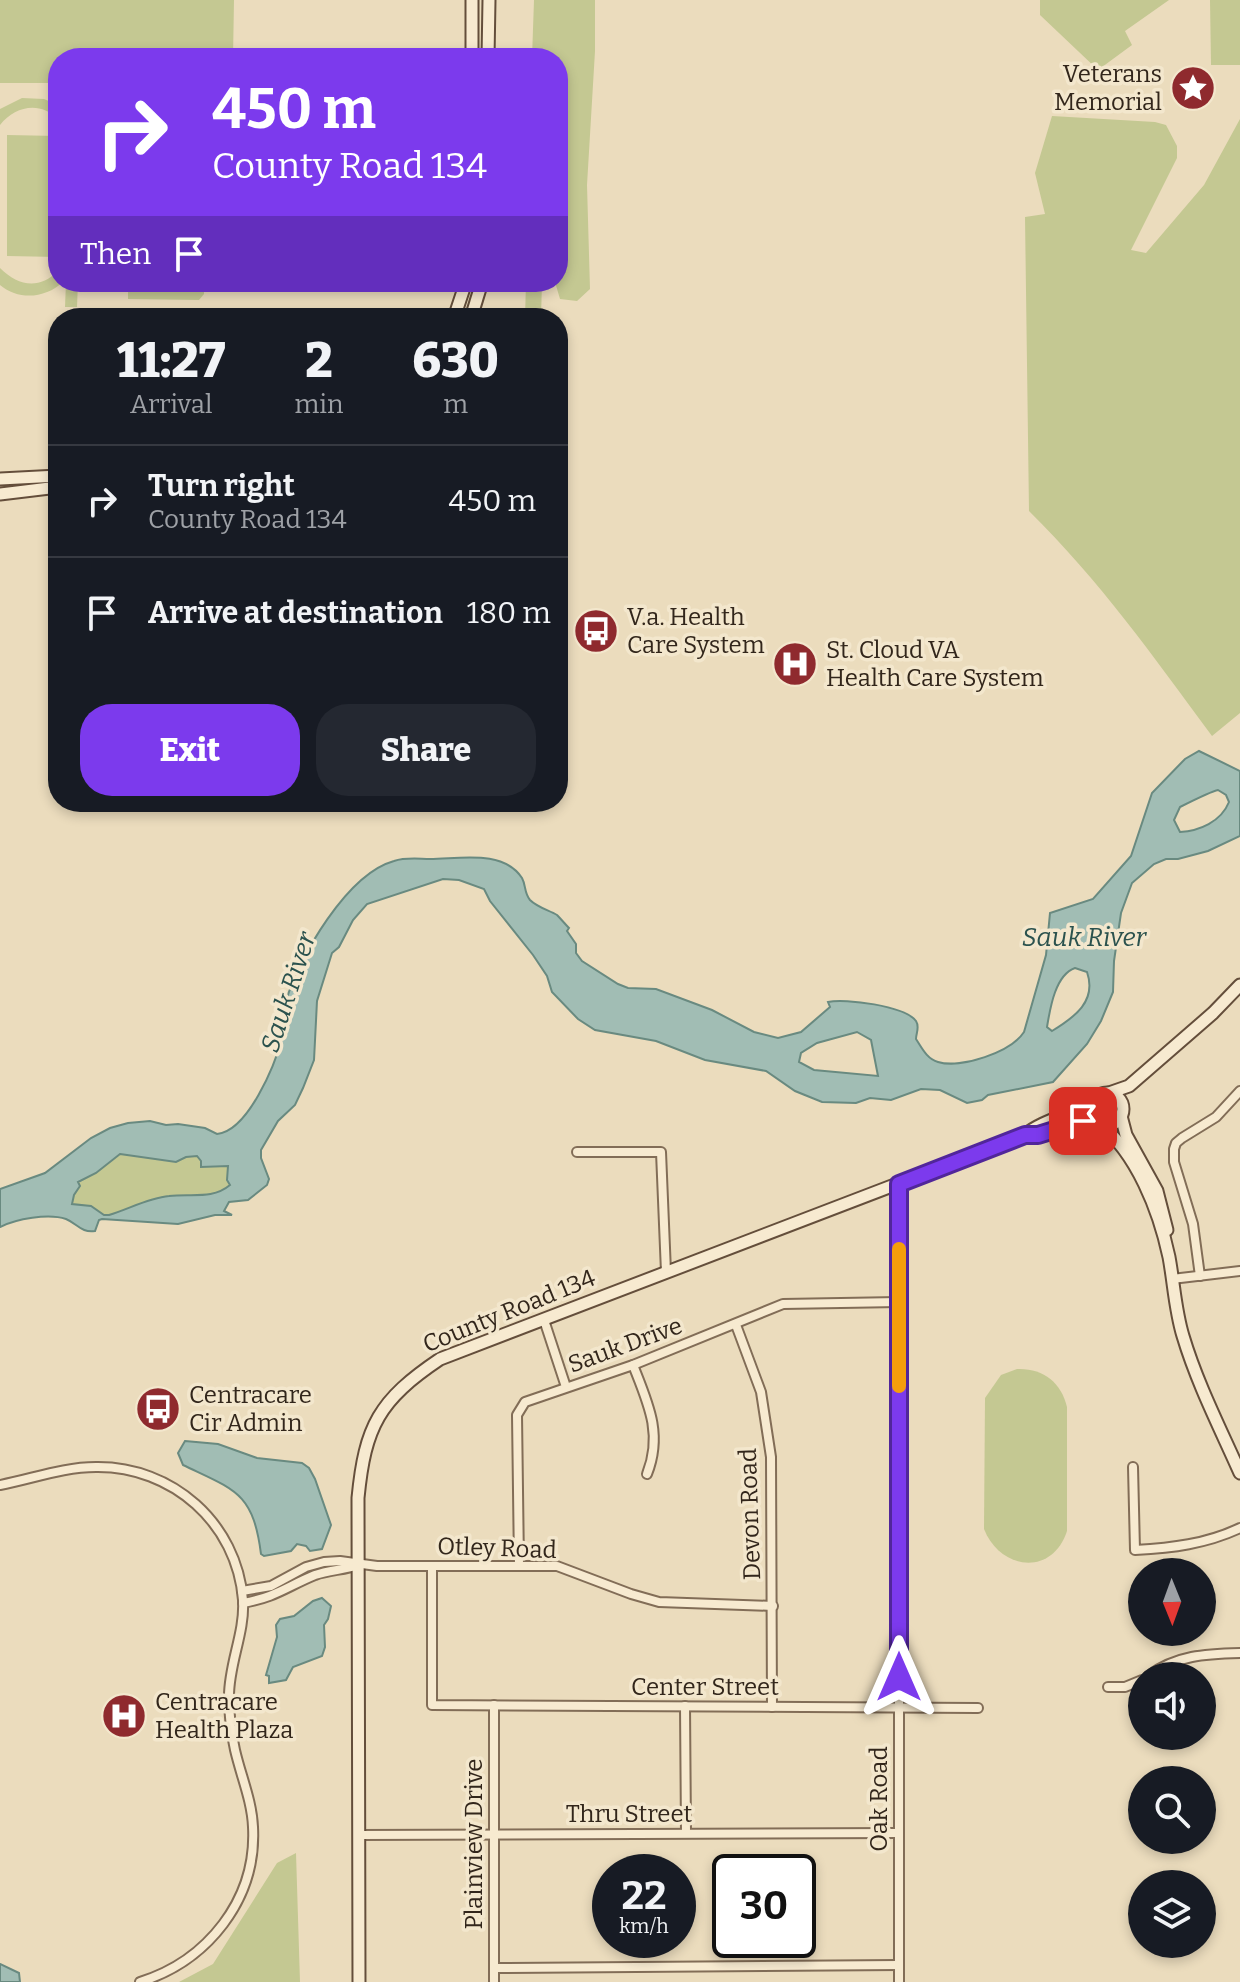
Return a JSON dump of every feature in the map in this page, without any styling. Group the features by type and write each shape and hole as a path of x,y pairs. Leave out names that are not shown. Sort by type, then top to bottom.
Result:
{"street":[{"path":"472,0 472,48"},
{"path":"488,48 489,0"},
{"path":"0,479 48,477"},
{"path":"0,494 48,488"},
{"path":"1168,1254 1158,1220 1136,1169 1117,1141 1097,1122 1091,1110 1093,1102 1098,1096 1129,1086 1213,1013 1240,985"},
{"path":"1097,1122 1111,1125 1180,1043"},
{"path":"1200,1276 1193,1224 1174,1162 1174,1149 1182,1138 1216,1117 1240,1091"},
{"path":"1106,1094 1114,1096 1122,1111 1126,1135 1160,1199 1179,1321 1187,1349 1240,1473"},
{"name":"County Road 134","path":"359,1982 358,1498 362,1457 372,1427 384,1405 412,1377 440,1359 1025,1135 1034,1127 1093,1102"},
{"name":"County Road 134","path":"1025,1135 1038,1135 1076,1122 1097,1122"},
{"path":"577,1152 661,1152 666,1272"},
{"name":"Oak Road","path":"899,1184 899,1982"},
{"path":"1172,1279 1240,1271"},
{"name":"Sauk Drive","path":"519,1565 517,1415 525,1402 633,1365 783,1304 899,1302"},
{"path":"544,1320 566,1387"},
{"name":"Devon Road","path":"736,1325 761,1392 771,1457 772,1707"},
{"path":"633,1365 651,1411 655,1454 647,1474"},
{"path":"0,1485 93,1467 127,1469 167,1483 215,1524 238,1571 243,1603 241,1640 230,1675 229,1693 234,1748 247,1792 253,1828 249,1869 232,1912 208,1942 188,1960 140,1982"},
{"path":"1133,1467 1135,1550 1173,1548 1218,1539 1240,1528"},
{"path":"242,1591 271,1586 306,1567 324,1562 359,1565"},
{"path":"243,1603 272,1597 321,1573 359,1565"},
{"name":"Otley Road","path":"359,1565 557,1566 659,1602 773,1606"},
{"name":"Center Street","path":"432,1566 432,1705 978,1708"},
{"path":"1171,1662 1210,1654 1240,1655"},
{"path":"1108,1687 1128,1686"},
{"name":"Plainview Drive","path":"494,1705 494,1982"},
{"path":"685,1706 686,1833"},
{"name":"Thru Street","path":"359,1835 899,1833"},
{"path":"494,1968 899,1965"}],"green space":[{"path":"0,0 234,0 233,48 48,48 48,83 0,83"},
{"path":"534,0 595,0 587,185 590,289 577,301 560,299 558,292 568,292 568,48 532,48"},
{"path":"1040,0 1169,0 1125,31 1132,45 1098,70 1040,15"},
{"path":"1210,0 1240,0 1240,65 1211,65"},
{"path":"22,98 48,101 48,112 36,108 20,110 0,125 0,109"},
{"path":"1052,116 1166,125 1177,146 1177,158 1131,250 1146,253 1204,185 1240,119 1240,713 1212,736 1103,592 1029,511 1025,217 1045,214 1035,173"},
{"path":"7,135 48,136 48,257 7,256"},
{"path":"0,268 21,282 36,283 48,278 48,291 32,296 15,294 0,285"},
{"path":"66,292 78,292 77,307 65,307"},
{"path":"128,292 204,292 199,300 128,299"},
{"path":"526,292 542,292 541,308 525,308"},
{"path":"120,1154 176,1162 197,1156 201,1166 228,1165 230,1185 216,1193 161,1197 109,1215 91,1206 72,1204 78,1182 96,1173"},
{"path":"1017,1369 1035,1371 1050,1378 1060,1390 1067,1407 1067,1531 1060,1546 1050,1556 1026,1563 1002,1553 984,1529 985,1398 1001,1375"},
{"path":"296,1853 300,1982 179,1982 213,1964 277,1863"}],"water":[{"name":"Sauk River","path":"1199,751 1240,771 1240,836 1208,851 1154,864 1132,883 1121,913 1113,992 1087,1044 1053,1082 988,1095 982,1100 967,1103 940,1090 921,1089 891,1100 870,1098 856,1103 822,1102 795,1091 766,1071 705,1060 656,1041 595,1030 578,1019 552,992 547,976 484,889 459,880 443,879 367,904 332,953 317,1001 314,1060 295,1105 278,1121 261,1150 269,1179 267,1185 248,1200 229,1202 224,1211 232,1215 215,1215 178,1224 102,1219 95,1231 83,1229 66,1219 50,1217 23,1219 0,1227 0,1189 45,1173 91,1138 110,1128 150,1121 205,1128 217,1134 239,1122 258,1095 273,1064 282,1038 286,1001 313,941 327,919 359,882 376,869 399,860 467,857 504,863 522,878 530,900 557,915 569,928 567,931 582,961 618,984 628,988 656,989 712,1010 754,1032 778,1038 801,1032 830,1007 828,1002 860,1002 888,1007 910,1016 917,1023 916,1039 934,1061 948,1064 985,1057 1008,1046 1024,1032 1046,955 1050,913 1093,899 1131,856 1152,793 1185,759","holes":["1218,790 1226,795 1229,802 1215,820 1195,830 1180,832 1174,820 1180,807","1075,968 1087,972 1089,991 1076,1014 1052,1031 1047,1027 1052,1002 1058,985","857,1032 871,1040 878,1076 814,1070 799,1062 801,1053 817,1043","120,1154 176,1162 197,1156 201,1167 228,1166 227,1180 230,1185 216,1193 161,1197 104,1215 91,1206 72,1204 80,1186 78,1182 96,1173"]},
{"path":"185,1441 218,1444 257,1458 302,1463 309,1468 331,1525 322,1549 310,1551 306,1546 297,1544 291,1551 261,1554 253,1517 247,1505 228,1488 183,1465 178,1453"},
{"path":"322,1598 331,1606 324,1625 325,1647 322,1656 293,1667 286,1680 269,1683 269,1676 266,1675 277,1637 276,1625 280,1619 294,1616"},
{"path":"0,1964 19,1973 20,1982 0,1982"}],"slow traffic":[{"path":"899,1249 899,1386"}],"place":[{"name":"Veterans Memorial","path":"1193,88"},
{"name":"V.a. Health Care System","path":"596,631"},
{"name":"St. Cloud VA Health Care System","path":"795,664"},
{"name":"Centracare Cir Admin","path":"158,1409"},
{"name":"Centracare Health Plaza","path":"124,1716"}],"route":[{"path":"899,1677 899,1184 1025,1135 1038,1135 1083,1121"}]}
